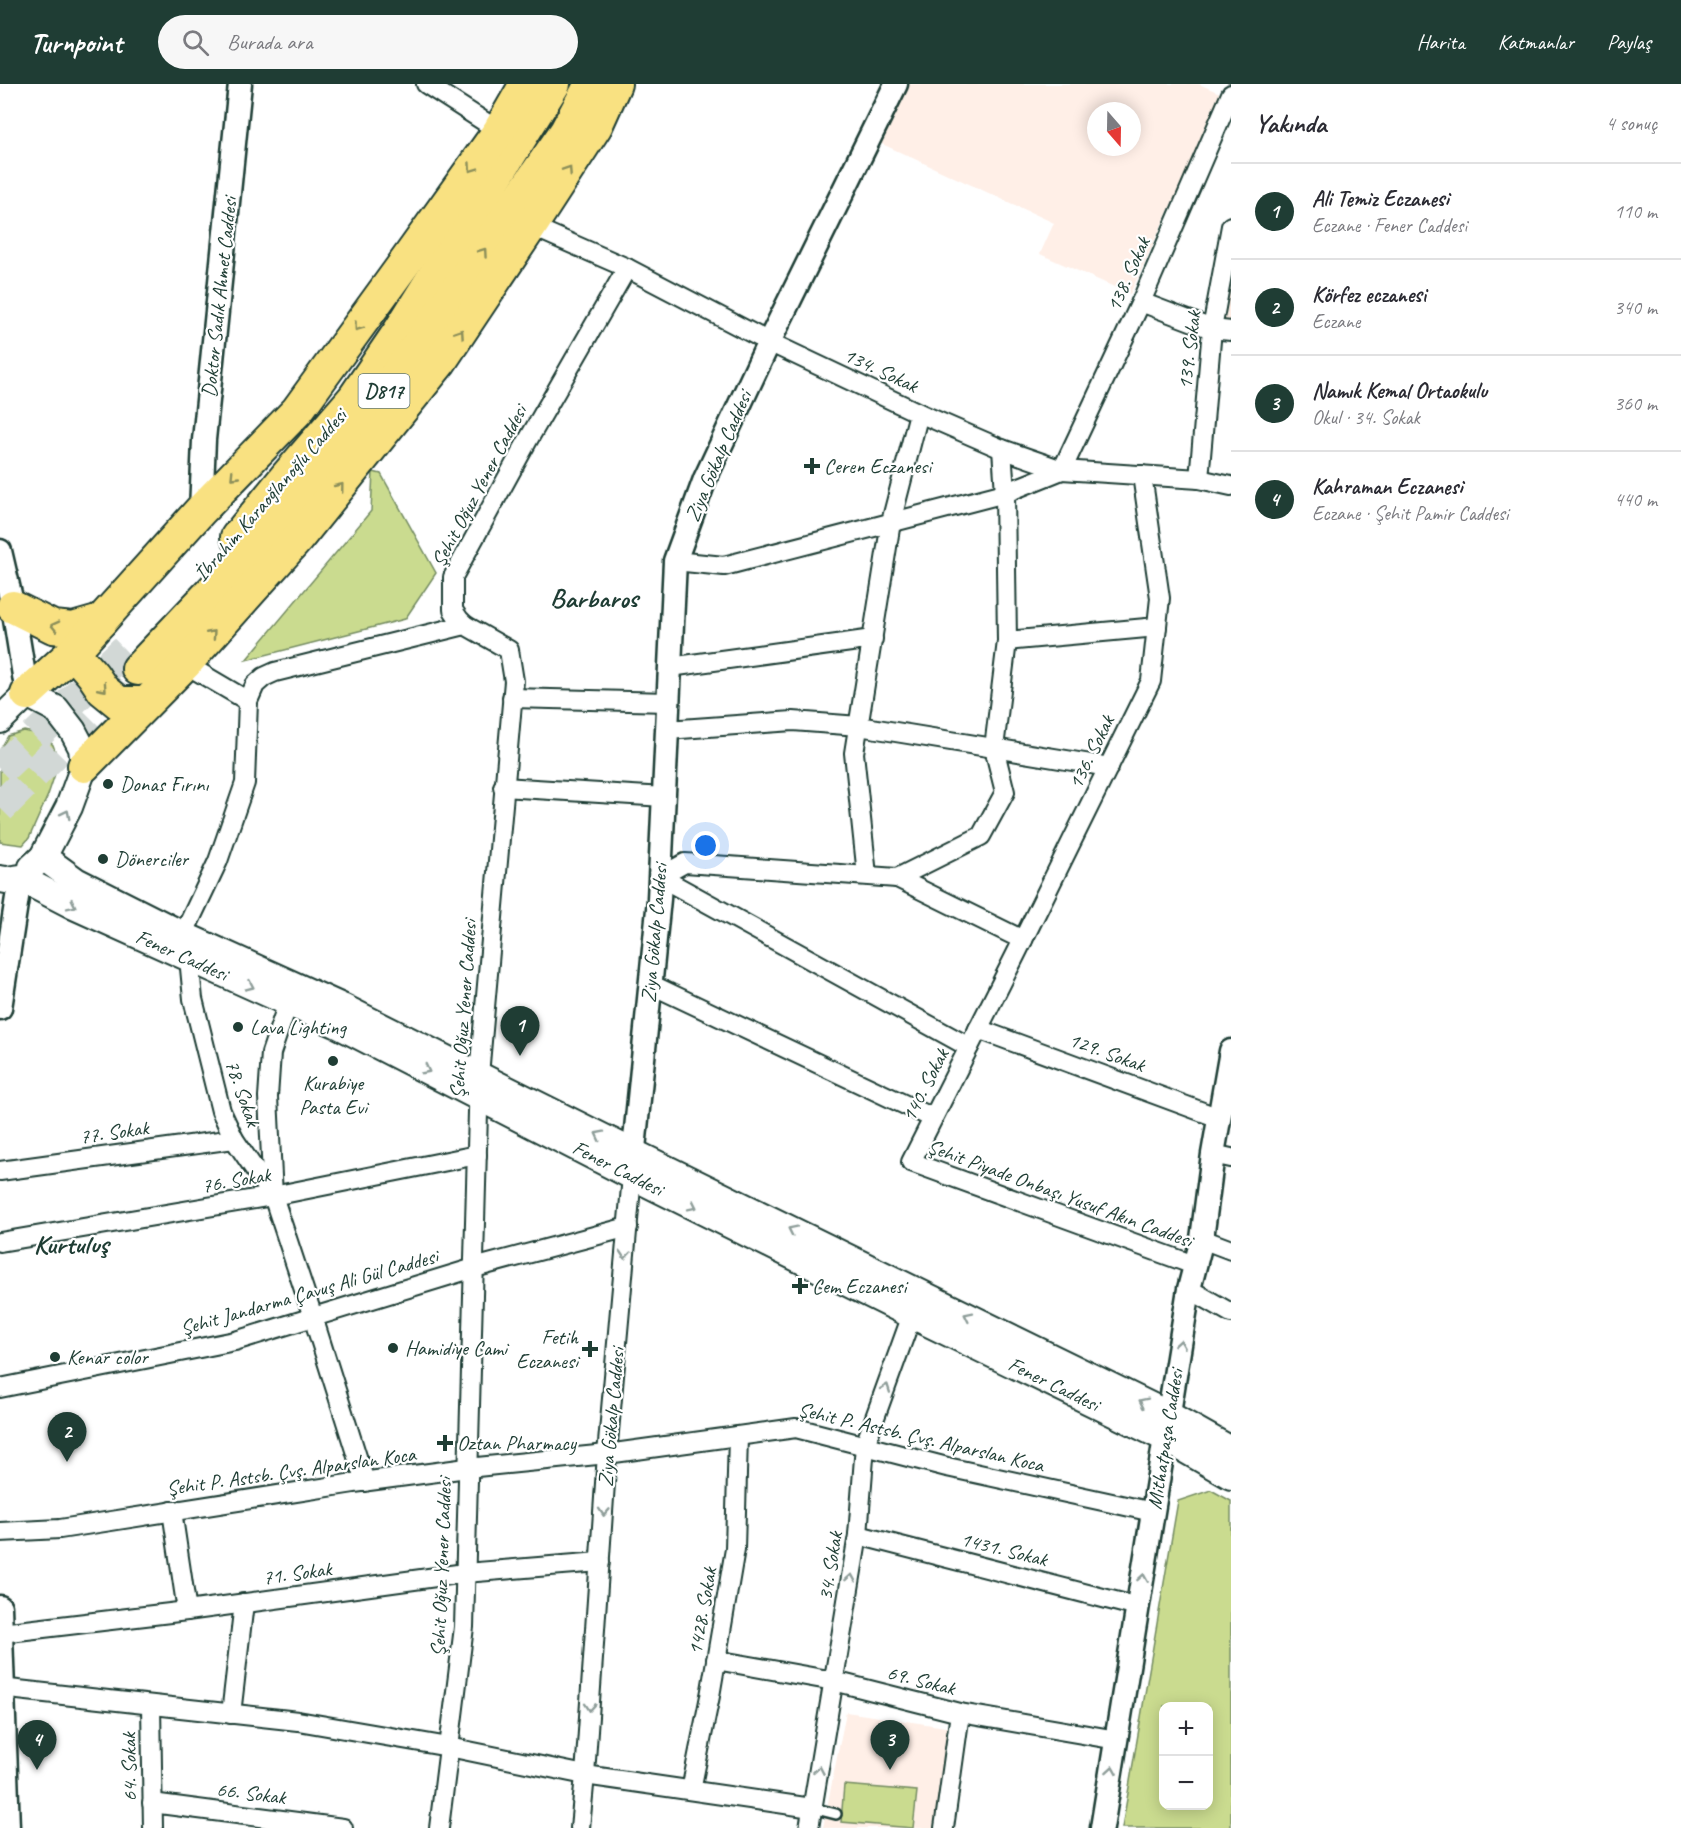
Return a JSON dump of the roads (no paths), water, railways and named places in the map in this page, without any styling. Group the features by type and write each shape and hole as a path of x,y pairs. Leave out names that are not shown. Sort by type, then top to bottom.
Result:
{"highway":[{"path":"8,708 73,652 201,510 297,411 499,131 526,84"},
{"name":"İbrahim Karaoğlanoğlu Caddesi","path":"554,84 399,332 354,398 243,530 155,625 132,659 289,510 354,432 429,329 566,131 591,84"},
{"path":"84,766 185,664 298,538 440,362 596,126 615,84"},
{"path":"13,607 53,627 73,628 101,621"},
{"path":"73,652 103,690 120,703 146,703"}],"main road":[{"path":"8,708 56,709 74,730 82,748 84,766 69,807 43,857 10,878"},
{"name":"Fener Caddesi","path":"43,857 76,881 186,947 288,1003 479,1086"},
{"name":"Fener Caddesi","path":"10,878 74,906 342,1007 479,1086 632,1164 1167,1426 1231,1476"},
{"name":"Fener Caddesi","path":"632,1164 912,1315 1167,1426 1231,1450"}],"street":[{"name":"Doktor Sadık Ahmet Caddesi","path":"201,510 204,440 240,84"},
{"path":"426,84 499,131"},
{"name":"Ziya Gökalp Caddesi","path":"580,1828 632,1164 660,877 675,561 705,478 896,84"},
{"name":"138. Sokak","path":"1062,470 1141,302 1231,94"},
{"name":"134. Sokak","path":"531,226 627,268 769,342 919,413 1002,449 1062,470 1199,479 1231,486"},
{"name":"139. Sokak","path":"1199,479 1212,329 1231,226"},
{"name":"Şehit Oğuz Yener Caddesi","path":"439,1828 464,1627 479,1086 503,787 514,681 509,650 465,625 453,610 453,577 528,440 627,268"},
{"path":"1141,302 1212,329 1231,331"},
{"path":"867,875 854,753 891,522 919,413"},
{"path":"897,878 981,836 1005,792 994,748 1007,641 1005,493 1002,449"},
{"path":"675,561 724,566 1005,493 1062,470"},
{"name":"136. Sokak","path":"978,1029 1151,681 1160,598 1142,475"},
{"path":"0,551 13,607 8,708"},
{"path":"186,947 245,783 248,701 255,685 264,677 275,672 465,625"},
{"path":"1007,641 1157,627"},
{"path":"670,667 873,639"},
{"path":"185,664 248,701"},
{"path":"512,698 668,702"},
{"path":"667,730 792,721 859,726 1109,767"},
{"path":"503,787 664,797"},
{"path":"660,877 685,864 897,878 1023,940"},
{"path":"660,877 969,1047"},
{"path":"0,1008 10,878"},
{"name":"78. Sokak","path":"186,947 193,999 221,1111 234,1139 273,1196"},
{"name":"Şehit Piyade Onbaşı Yusuf Akın Caddesi","path":"650,984 933,1118"},
{"path":"288,1003 271,1053 268,1096 273,1196 365,1482"},
{"name":"140. Sokak","path":"911,1162 978,1029"},
{"name":"129. Sokak","path":"978,1029 1220,1118"},
{"name":"Mithatpaşa Caddesi","path":"1102,1828 1189,1288 1222,1156 1220,1118 1231,1051"},
{"name":"77. Sokak","path":"0,1171 234,1139"},
{"name":"76. Sokak","path":"0,1242 273,1196 477,1155"},
{"name":"Şehit Piyade Onbaşı Yusuf Akın Caddesi","path":"911,1162 1194,1265"},
{"name":"Şehit Jandarma Çavuş Ali Gül Caddesi","path":"0,1388 234,1341 474,1268 628,1227"},
{"path":"1202,1239 1231,1250"},
{"path":"1189,1288 1231,1313"},
{"name":"34. Sokak","path":"809,1828 858,1535 865,1444 912,1315"},
{"name":"Şehit P. Astsb. Çvş. Alparslan Koca","path":"0,1532 60,1529 467,1468 608,1454 796,1428 947,1467 1153,1512"},
{"name":"1428. Sokak","path":"691,1790 735,1549 738,1436"},
{"path":"172,1511 187,1611"},
{"name":"1431. Sokak","path":"858,1535 1138,1607"},
{"name":"71. Sokak","path":"1,1633 187,1611 465,1573 600,1562"},
{"path":"231,1714 244,1603"},
{"path":"0,1607 1,1688 8,1828"},
{"name":"69. Sokak","path":"716,1660 834,1681 960,1713 1116,1740"},
{"path":"1,1688 298,1721 449,1747 585,1775 812,1808"},
{"name":"64. Sokak","path":"151,1705 153,1828"},
{"path":"944,1828 960,1713"},
{"name":"66. Sokak","path":"152,1803 343,1828"}],"lane":[{"path":"812,1808 836,1814"}],"tunnel":[{"path":"0,770 125,650"},
{"path":"0,808 138,669"}],"place":[{"name":"Ceren Eczanesi","path":"812,466"},
{"name":"Donas Fırını","path":"108,784"},
{"name":"Dönerciler","path":"103,859"},
{"name":"Lava Lighting","path":"238,1027"},
{"name":"Ali Temiz Eczanesi","path":"520,1056"},
{"name":"Kurabiye Pasta Evi","path":"333,1061"},
{"name":"Cem Eczanesi","path":"800,1286"},
{"name":"Hamidiye Cami","path":"393,1348"},
{"name":"Fetih Eczanesi","path":"590,1349"},
{"name":"Kenar color","path":"55,1357"},
{"name":"Oztan Pharmacy","path":"445,1443"},
{"name":"Körfez eczanesi","path":"67,1462"},
{"name":"Kahraman Eczanesi","path":"37,1770"},
{"name":"Namık Kemal Ortaokulu","path":"890,1770"}],"district":[{"name":"Barbaros","path":"594,598"},
{"name":"Kurtuluş","path":"71,1244"}]}
